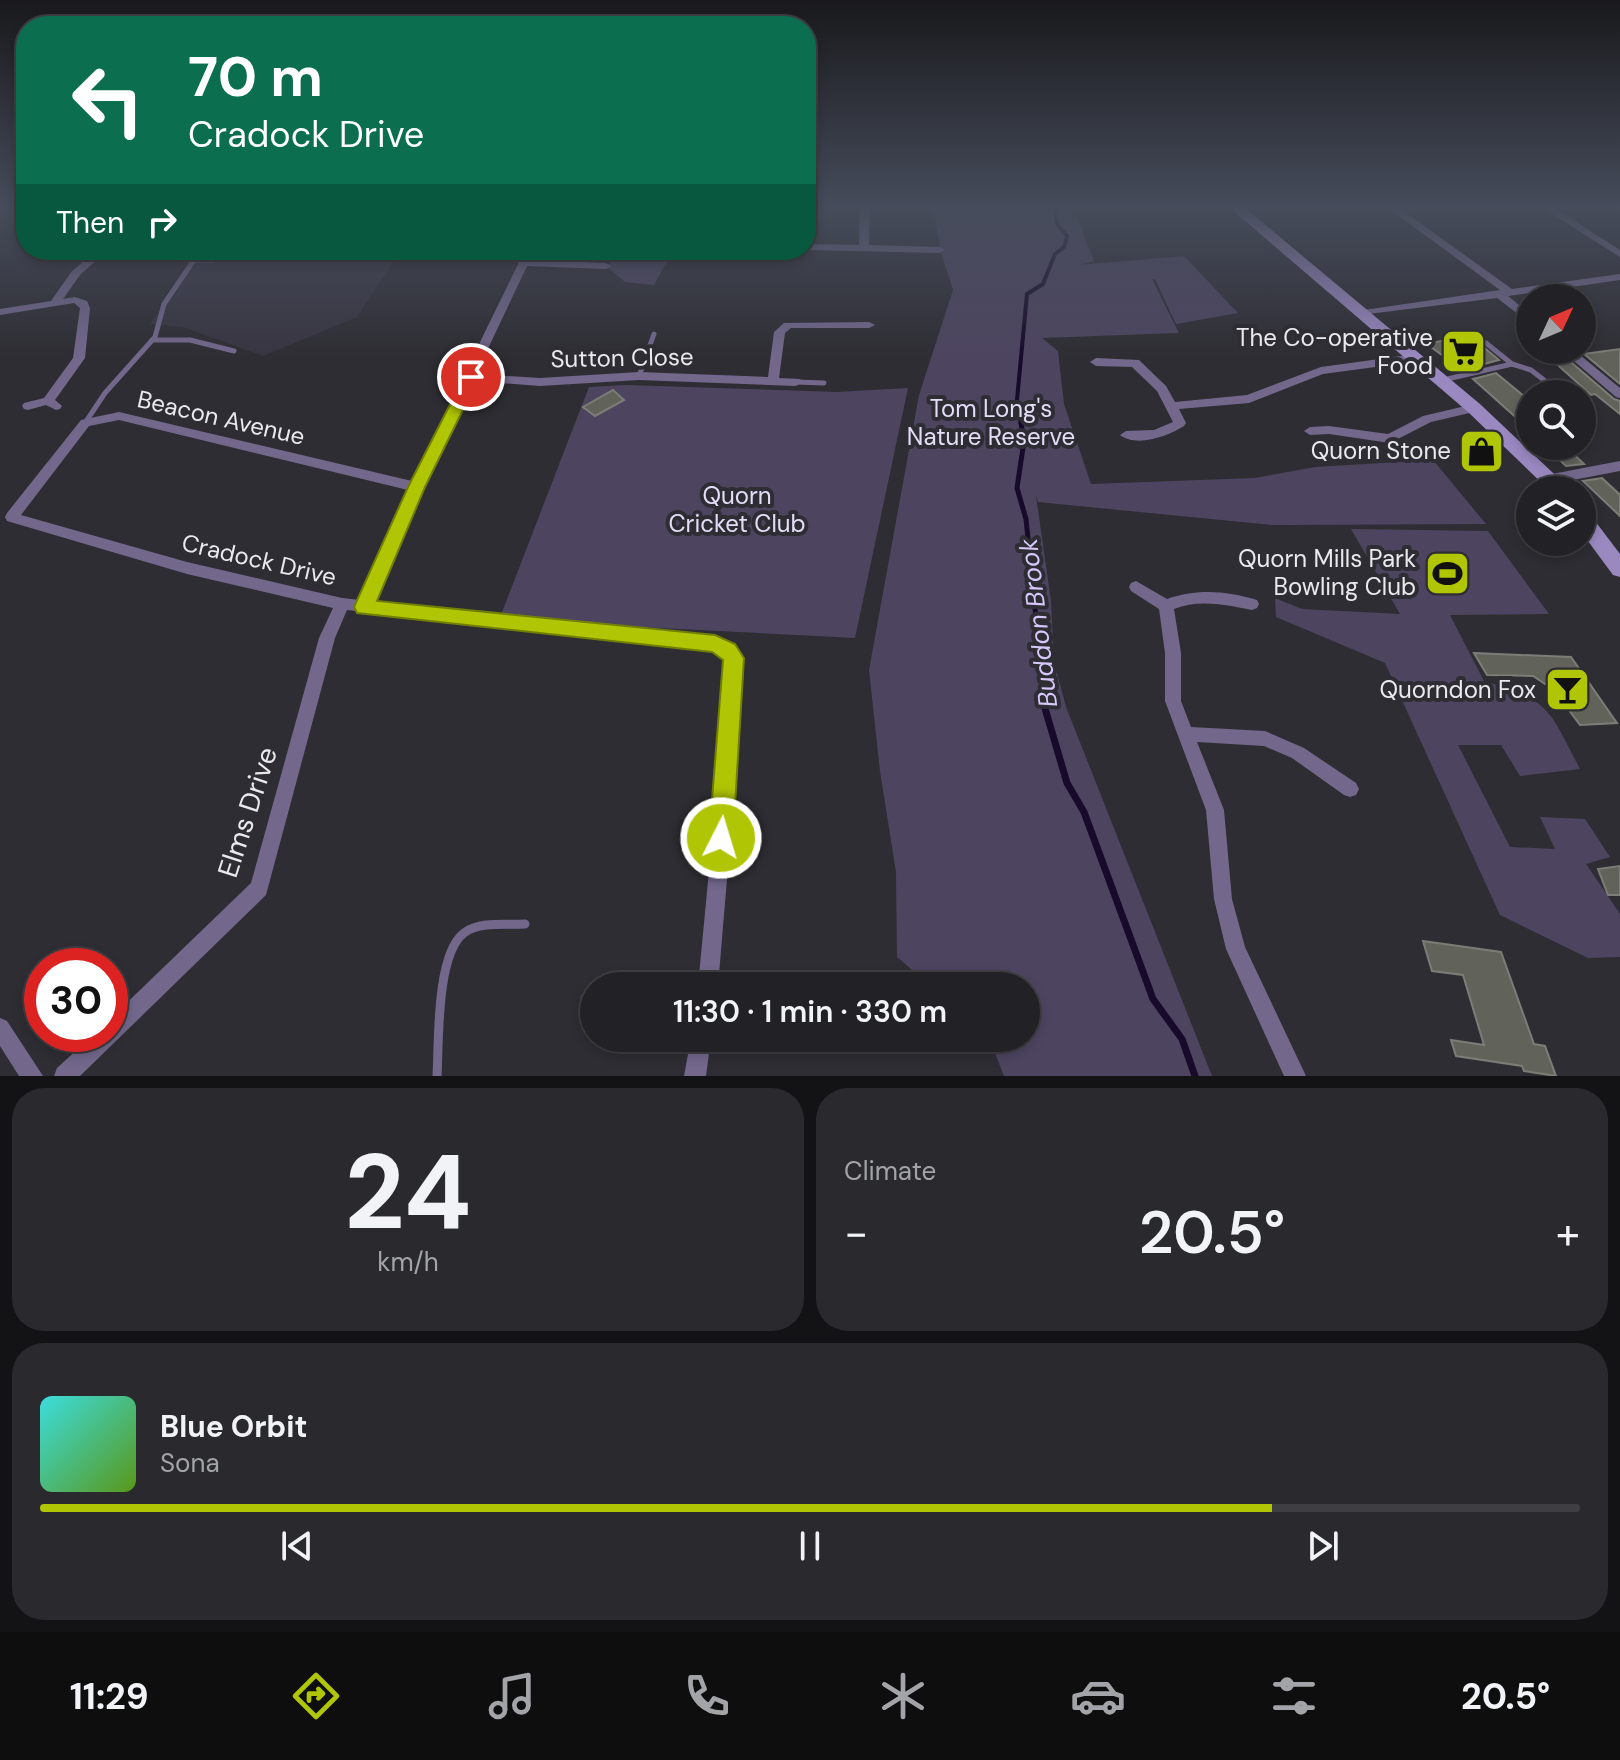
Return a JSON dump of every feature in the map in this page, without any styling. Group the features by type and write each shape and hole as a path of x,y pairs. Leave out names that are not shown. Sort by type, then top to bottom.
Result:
{"street":[{"path":"1298,258 1442,380 1547,476"},
{"path":"1459,258 1516,305"},
{"path":"55,302 76,273 90,260"},
{"path":"364,607 416,487 525,260"},
{"path":"524,263 611,266"},
{"path":"1364,313 1620,277"},
{"path":"0,312 75,300 85,308 79,358 52,404 28,406"},
{"path":"773,381 780,332 788,325 869,325"},
{"path":"1171,406 1249,399 1321,371 1416,358"},
{"path":"1096,362 1135,363 1162,389 1180,423 1169,431 1148,437 1126,435"},
{"path":"1584,364 1620,394"},
{"name":"Sutton Close","path":"471,377 540,382 639,376 796,382"},
{"path":"1308,433 1329,430 1390,439 1427,419 1474,408"},
{"name":"Beacon Avenue","path":"85,423 119,416 416,487"},
{"name":"Cradock Drive","path":"85,423 12,517 187,568 342,604 715,644 727,650 733,658 709,972"},
{"path":"1584,476 1620,466"},
{"path":"1596,537 1620,569"},
{"path":"1136,587 1166,606 1173,653 1173,701 1184,734 1204,774 1215,810 1223,899 1236,949 1295,1076"},
{"path":"1166,606 1184,597 1217,597 1252,604"},
{"name":"Elms Drive","path":"128,1015 259,888 327,638 342,604"},
{"path":"1184,734 1265,739 1298,753 1350,789"},
{"path":"0,1028 32,1076"},
{"name":"Elms Drive","path":"65,1076 90,1052"},
{"path":"695,1076 699,1052"}],"lane":[{"path":"85,423 105,393 152,340 164,304 194,260 213,260"},
{"path":"639,376 654,334"},
{"path":"152,340 190,340 234,351"},
{"path":"1486,343 1512,364 1531,370 1544,380"},
{"path":"1442,380 1512,364"},
{"path":"796,382 824,383"},
{"path":"437,1076 447,965 456,940 474,929 525,924"}],"shaded area":[{"path":"194,260 394,260 357,317 263,356 183,327 150,324"}],"green space":[{"name":"Tom Long's Nature Reserve","path":"943,258 1093,258 1094,261 1079,265 1186,258 1238,313 1176,324 1155,279 1152,279 1179,333 1042,338 1058,351 1064,404 1091,484 1255,478 1315,467 1433,460 1486,524 1272,525 1038,502 1036,496 1051,601 1054,662 1066,707 1212,1076 1004,1076 995,1052 1040,1052 1040,972 915,972 897,957 896,872 880,771 869,670 919,395 953,290"},
{"path":"615,260 668,260 654,285 625,282 606,266"},
{"name":"Quorn Cricket Club","path":"626,385 837,392 908,388 855,638 639,627 552,627 499,620 589,387"},
{"path":"1351,529 1488,531 1549,614 1450,615 1484,681 1523,694 1546,710 1580,769 1520,776 1501,745 1458,745 1510,847 1555,849 1540,817 1585,819 1610,857 1586,864 1620,914 1620,957 1588,958 1500,915 1385,663 1276,617 1275,598 1302,609 1400,614"}],"building":[{"name":"The Co-operative Food","path":"1469,335 1499,360 1462,370 1427,344"},
{"path":"1620,349 1620,384 1596,364 1596,352"},
{"path":"1557,364 1573,364 1592,380 1574,380"},
{"path":"1496,373 1516,389 1516,417 1473,379"},
{"path":"1596,384 1620,401 1620,414 1596,395"},
{"path":"613,390 624,400 595,416 583,407"},
{"path":"1560,460 1580,460 1584,464 1566,466"},
{"path":"1602,478 1620,495 1620,516 1596,493 1596,479"},
{"path":"1474,653 1571,657 1617,723 1580,725 1554,690 1533,676 1487,675"},
{"path":"1620,866 1620,895 1608,895 1598,869"},
{"path":"1423,941 1501,952 1534,1044 1545,1046 1556,1076 1524,1071 1522,1066 1456,1056 1451,1040 1484,1045 1463,975 1432,971"}],"waterway":[{"name":"Buddon Brook","path":"1021,425 1017,400 1027,294 1043,284 1053,258"},
{"name":"Buddon Brook","path":"1021,423 1024,441 1017,488 1026,519 1045,707"},
{"name":"Buddon Brook","path":"1044,705 1067,783 1084,812 1153,999 1182,1039 1195,1076"}],"place":[{"name":"The Co-operative Food","path":"1464,352"},
{"name":"Quorn Stone","path":"1482,451"},
{"name":"Quorn Mills Park Bowling Club","path":"1447,573"},
{"name":"Quorndon Fox","path":"1567,690"}],"route":[{"path":"471,377 416,487 364,607 715,644 727,650 733,658 721,838"}]}
